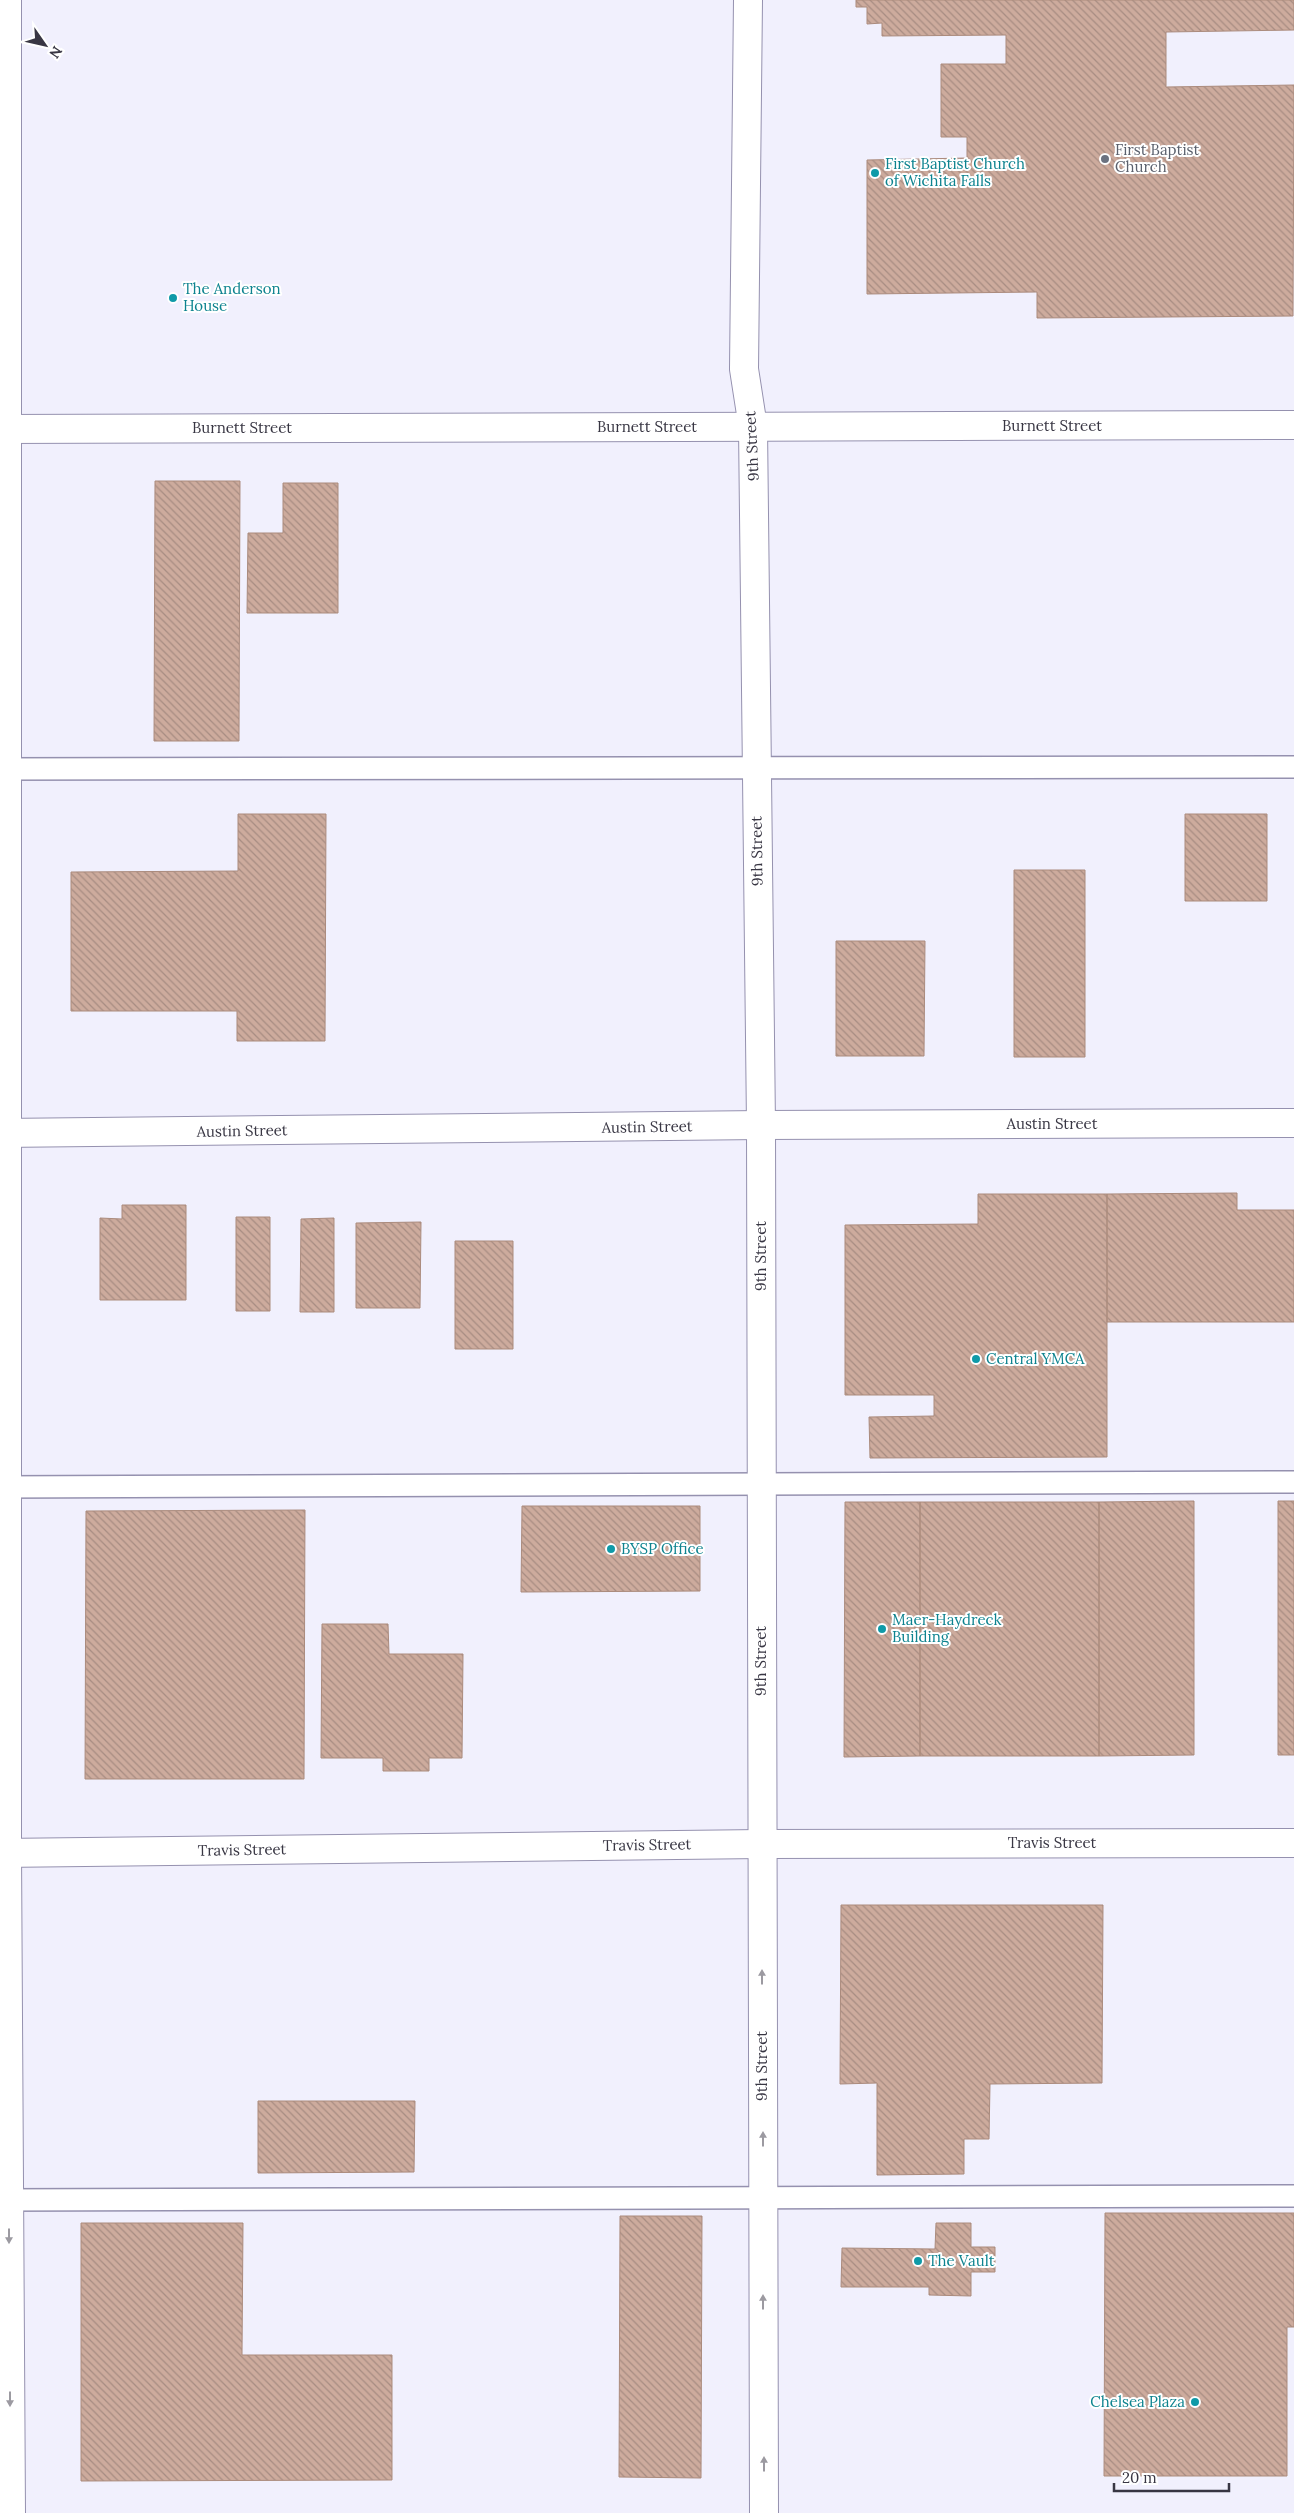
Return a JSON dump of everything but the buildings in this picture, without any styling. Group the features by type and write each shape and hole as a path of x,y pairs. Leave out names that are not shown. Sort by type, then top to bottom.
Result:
{"street":[{"path":"7,0 4,58 4,2200 10,2513"},
{"name":"9th Street","path":"748,0 744,369 753,427 755,766 761,1126 761,1844 764,2513"},
{"name":"Burnett Street","path":"4,429 1294,425"},
{"name":"Austin Street","path":"4,1133 1294,1123"},
{"name":"Travis Street","path":"4,1853 761,1844 1294,1843"}],"lane":[{"path":"4,769 755,766 1294,767"},
{"path":"4,1487 1294,1482"},
{"path":"4,2200 1294,2196"}],"place":[{"name":"First Baptist Church","path":"1105,159"},
{"name":"First Baptist Church of Wichita Falls","path":"875,173"},
{"name":"The Anderson House","path":"173,298"},
{"name":"Central YMCA","path":"976,1359"},
{"name":"BYSP Office","path":"611,1549"},
{"name":"Maer-Haydreck Building","path":"882,1629"},
{"name":"The Vault","path":"918,2261"},
{"name":"Chelsea Plaza","path":"1195,2402"}]}
